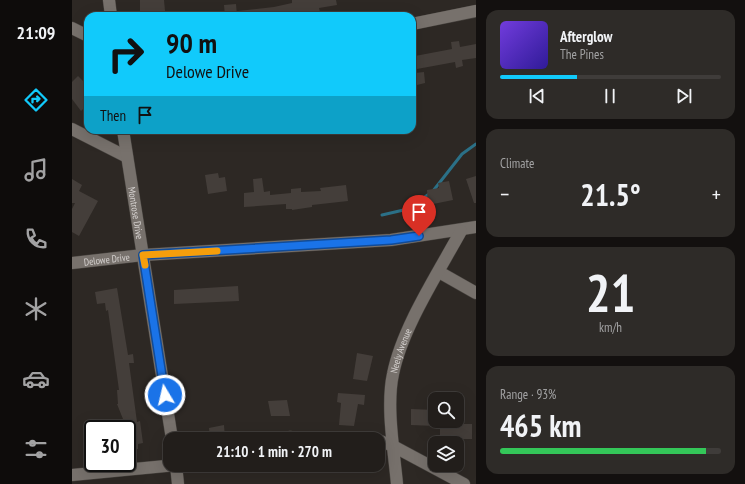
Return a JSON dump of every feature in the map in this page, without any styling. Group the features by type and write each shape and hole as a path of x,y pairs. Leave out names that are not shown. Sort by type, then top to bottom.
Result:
{"street":[{"path":"109,0 110,12"},
{"path":"416,23 476,11"},
{"path":"72,28 84,34"},
{"path":"72,129 127,157"},
{"name":"Montrose Drive","path":"124,134 171,432"},
{"name":"Delowe Drive","path":"72,262 143,255 391,240 461,231 476,227"},
{"name":"Neely Avenue","path":"397,484 393,446 391,394 393,375 398,354 407,331 461,231"},
{"path":"438,272 476,293"},
{"path":"385,443 464,484"},
{"path":"72,475 163,466"},
{"path":"177,472 178,484"}],"building":[{"path":"140,0 164,0 165,11 140,12"},
{"path":"292,0 336,0 337,5 319,8 320,12 238,11 274,7 292,3"},
{"path":"236,4 237,12 225,12 224,5"},
{"path":"459,41 460,47 476,44 476,58 462,60 463,66 456,68 455,62 417,69 416,56 452,49 451,42"},
{"path":"424,72 425,83 417,85 416,73"},
{"path":"78,76 84,82 84,108 81,111 72,99 72,82"},
{"path":"218,173 219,178 225,177 227,191 208,194 205,175"},
{"path":"476,176 476,203 474,203 466,179"},
{"path":"262,178 264,192 270,191 270,195 291,193 291,189 301,188 301,192 321,191 320,188 346,185 348,201 312,205 312,207 292,210 286,209 286,204 244,207 244,193 254,192 253,179"},
{"path":"72,179 82,185 79,191 98,201 79,236 72,232 72,209 75,203 72,203"},
{"path":"449,181 453,200 428,205 427,190 439,188 438,183"},
{"path":"238,286 239,301 174,304 174,290"},
{"path":"117,288 128,355 133,354 134,363 129,363 137,422 140,421 143,443 138,444 138,449 136,449 136,420 123,420 117,404 117,390 119,390 108,310 106,311 105,303 97,304 95,292"},
{"path":"357,353 373,356 367,381 353,379"},
{"path":"338,393 365,395 364,405 358,404 354,426 339,425 341,403 337,402"},
{"path":"287,400 290,416 271,416 268,401"},
{"path":"411,409 428,410 428,426 411,425"},
{"path":"464,424 472,424 472,439 464,439 464,436 440,436 440,428 464,428"},
{"path":"224,425 224,432 209,432 209,428"}],"waterway":[{"path":"433,191 462,154 476,144"},
{"path":"382,215 408,209 429,194"}],"slow traffic":[{"path":"145,265 143,255 217,251"}],"route":[{"path":"165,395 143,255 391,240 419,236"}]}
